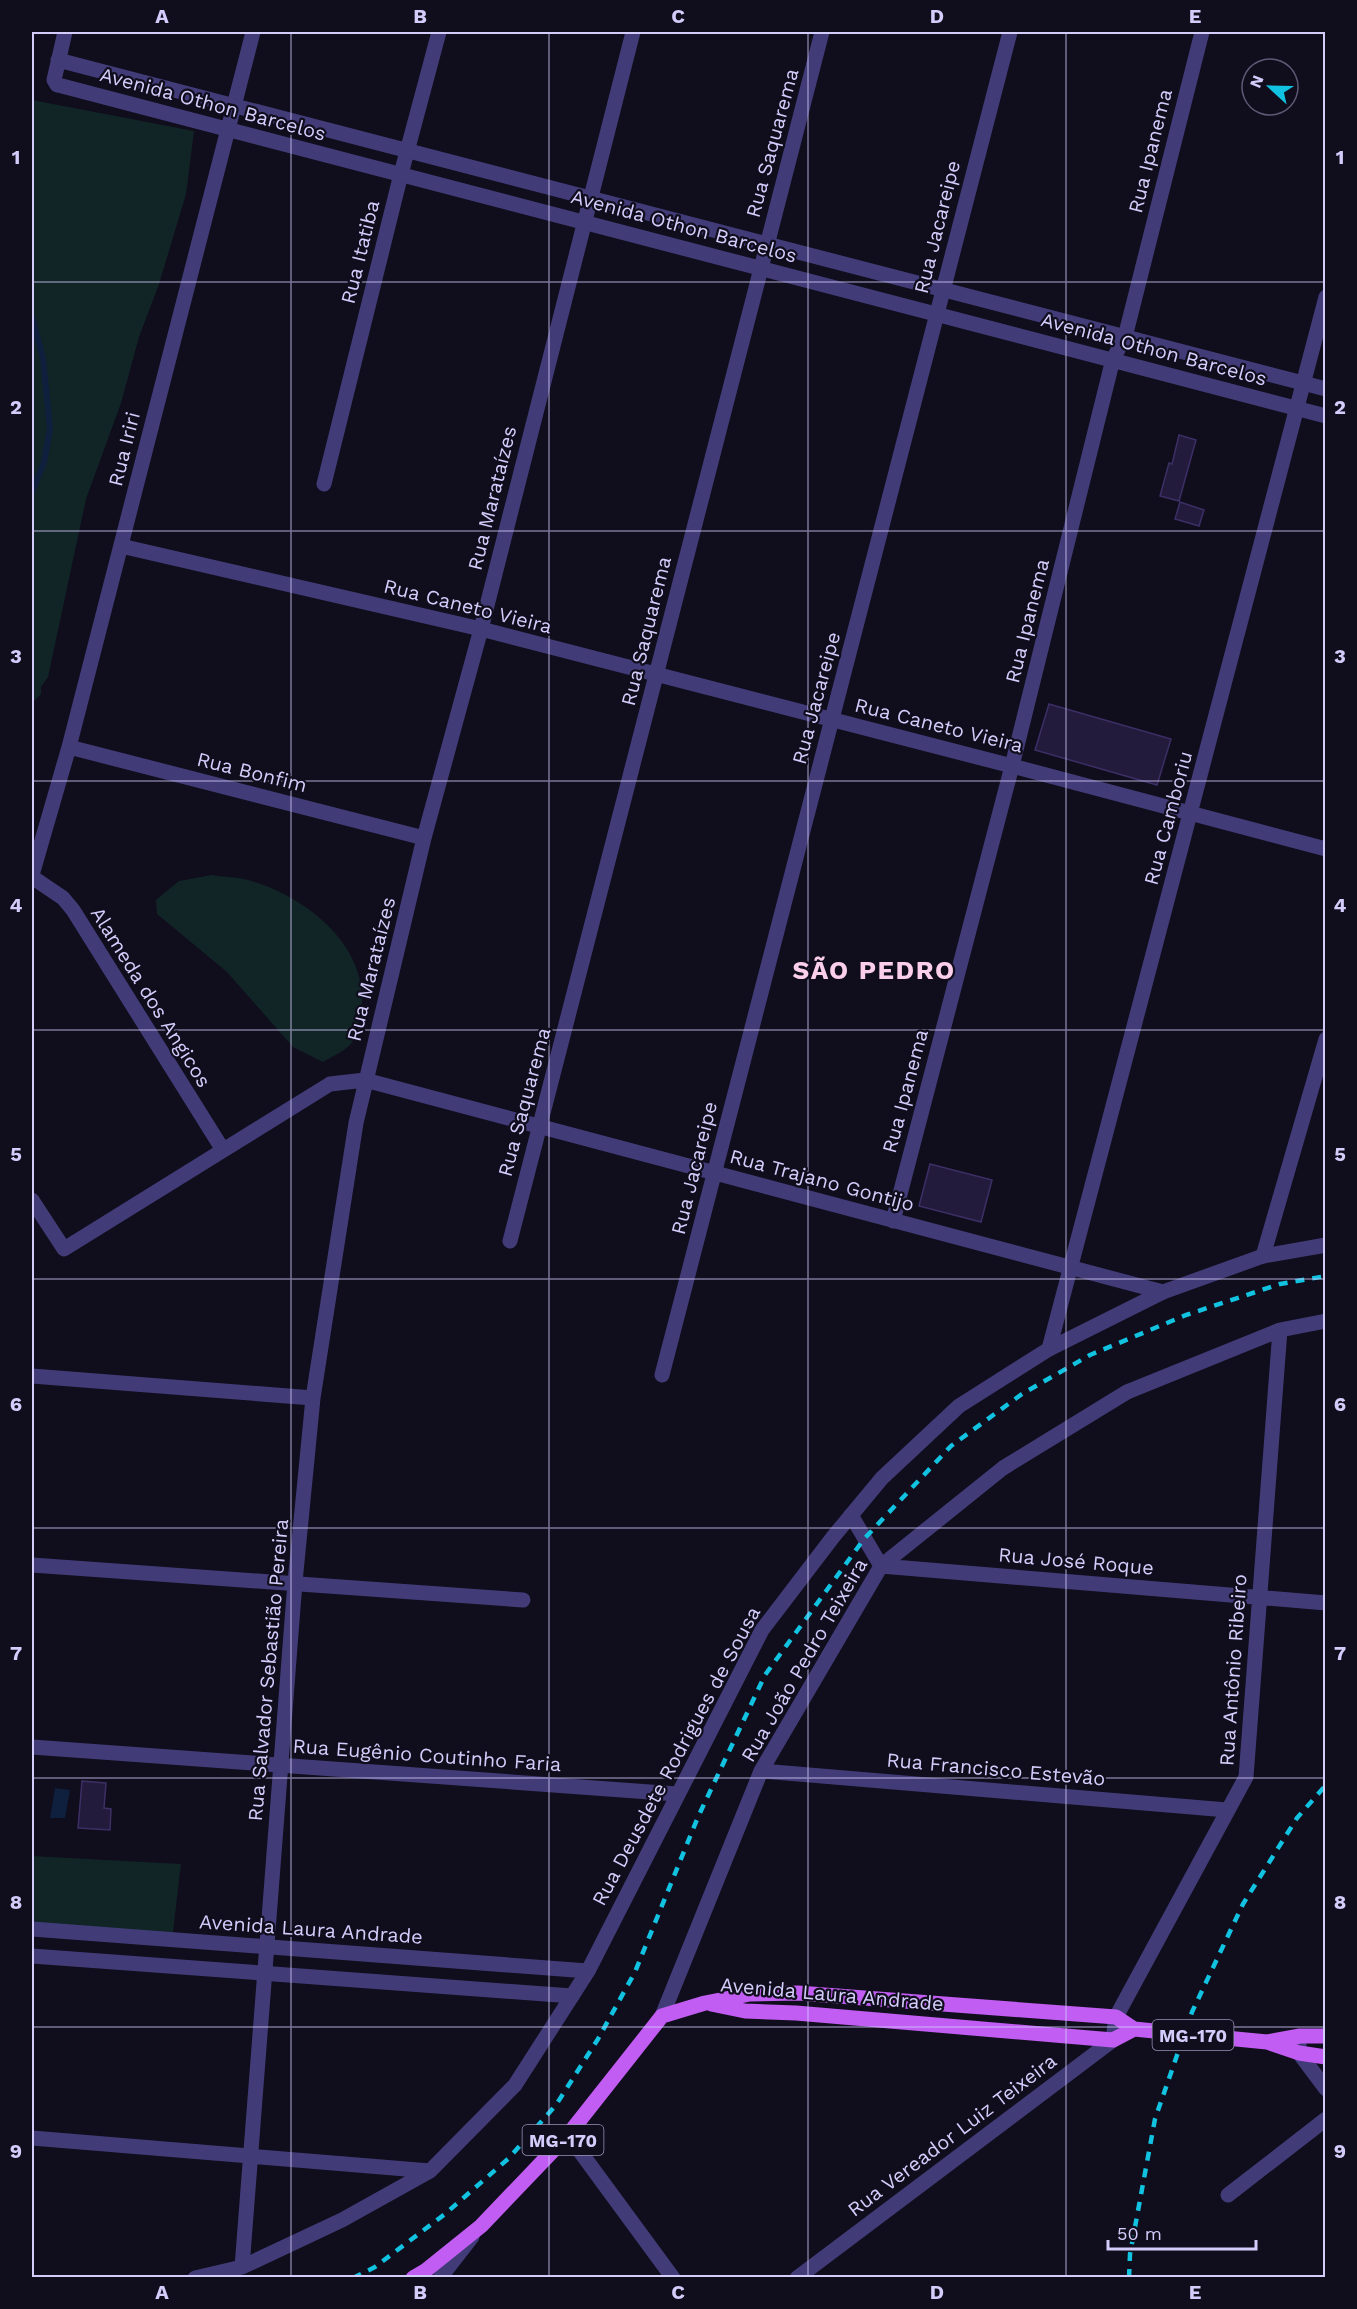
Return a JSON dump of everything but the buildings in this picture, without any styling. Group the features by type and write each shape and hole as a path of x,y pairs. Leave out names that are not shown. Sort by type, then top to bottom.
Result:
{"main road":[{"name":"Avenida Laura Andrade","path":"705,2003 750,1994 798,1993 1116,2017 1139,2029 1267,2042 1299,2053 1326,2057"},
{"path":"662,2016 705,2003"},
{"name":"Avenida Laura Andrade","path":"705,2003 745,2011 796,2013 1113,2040"},
{"name":"MG-170","path":"414,2277 425,2271 483,2223 568,2135 662,2016"},
{"path":"1113,2040 1139,2029"},
{"name":"MG-170","path":"1267,2042 1300,2036 1326,2036"}],"street":[{"name":"Avenida Othon Barcelos","path":"65,32 54,80 57,85 1326,416"},
{"name":"Rua Iriri","path":"32,876 69,747 253,32"},
{"name":"Rua Itatiba","path":"324,484 407,150 439,32"},
{"name":"Rua Marataízes","path":"365,1080 424,838 481,629 633,32"},
{"name":"Rua Saquarema","path":"510,1241 822,32"},
{"name":"Rua Jacareipe","path":"662,1375 1010,32"},
{"name":"Rua Ipanema","path":"893,1221 1012,766 1113,359 1125,337 1202,32"},
{"name":"Avenida Othon Barcelos","path":"58,60 1326,389"},
{"name":"Rua Camboriu","path":"1049,1348 1326,297"},
{"name":"Rua Caneto Vieira","path":"121,546 481,629 1326,849"},
{"name":"Rua Bonfim","path":"69,747 424,838"},
{"name":"Alameda dos Angicos","path":"32,876 63,898 73,910 223,1150"},
{"path":"1263,1256 1326,1039"},
{"name":"Rua Trajano Gontijo","path":"365,1080 1163,1292"},
{"path":"32,1200 64,1249 330,1084 365,1080"},
{"name":"Rua Salvador Sebastião Pereira","path":"242,2266 295,1582 313,1398 356,1123 365,1080"},
{"name":"Rua Deusdete Rodrigues de Sousa","path":"195,2277 242,2266 342,2220 430,2171 515,2085 588,1971 762,1630 882,1478 959,1406 1049,1348 1163,1292 1263,1256 1326,1245"},
{"name":"Rua João Pedro Teixeira","path":"662,2016 761,1771 881,1566 1003,1468 1127,1392 1280,1330 1326,1321"},
{"name":"Rua Antônio Ribeiro","path":"1116,2017 1246,1777 1280,1330"},
{"path":"32,1376 313,1398"},
{"path":"852,1515 881,1566"},
{"path":"32,1564 523,1600"},
{"name":"Rua José Roque","path":"881,1566 1326,1604"},
{"name":"Rua Eugênio Coutinho Faria","path":"32,1747 677,1794"},
{"name":"Rua Francisco Estevão","path":"761,1771 1227,1810"},
{"name":"Avenida Laura Andrade","path":"32,1929 588,1971"},
{"path":"32,1956 572,1996"},
{"path":"1113,2040 1116,2017"},
{"path":"1300,2036 1299,2053 1326,2089"},
{"name":"Rua Vereador Luiz Teixeira","path":"797,2277 1113,2040"},
{"path":"1228,2195 1326,2119"},
{"path":"568,2135 673,2277"},
{"path":"32,2138 430,2171"},
{"path":"440,2277 483,2223"}],"green space":[{"path":"32,100 194,131 186,194 159,284 139,337 121,403 86,499 48,677 41,687 41,694 32,703"},
{"path":"212,875 244,879 265,885 305,906 338,937 351,956 359,976 362,997 358,1029 347,1048 323,1062 293,1047 227,972 157,914 156,900 179,881"},
{"path":"32,1856 181,1864 172,1940 32,1929"}],"water":[{"path":"55,1788 70,1790 65,1818 50,1818"}],"waterway":[{"path":"32,317 43,358 50,429 44,462 32,492"}],"railway":[{"path":"353,2278 375,2267 445,2214 509,2158 556,2105 598,2039 635,1972 698,1817 765,1675 864,1539 951,1446 1022,1394 1090,1355 1186,1315 1280,1284 1326,1276"},
{"path":"1129,2278 1130,2254 1155,2119 1192,2012 1243,1904 1297,1818 1326,1785"}],"district":[{"name":"SÃO PEDRO","path":"874,970"}]}
